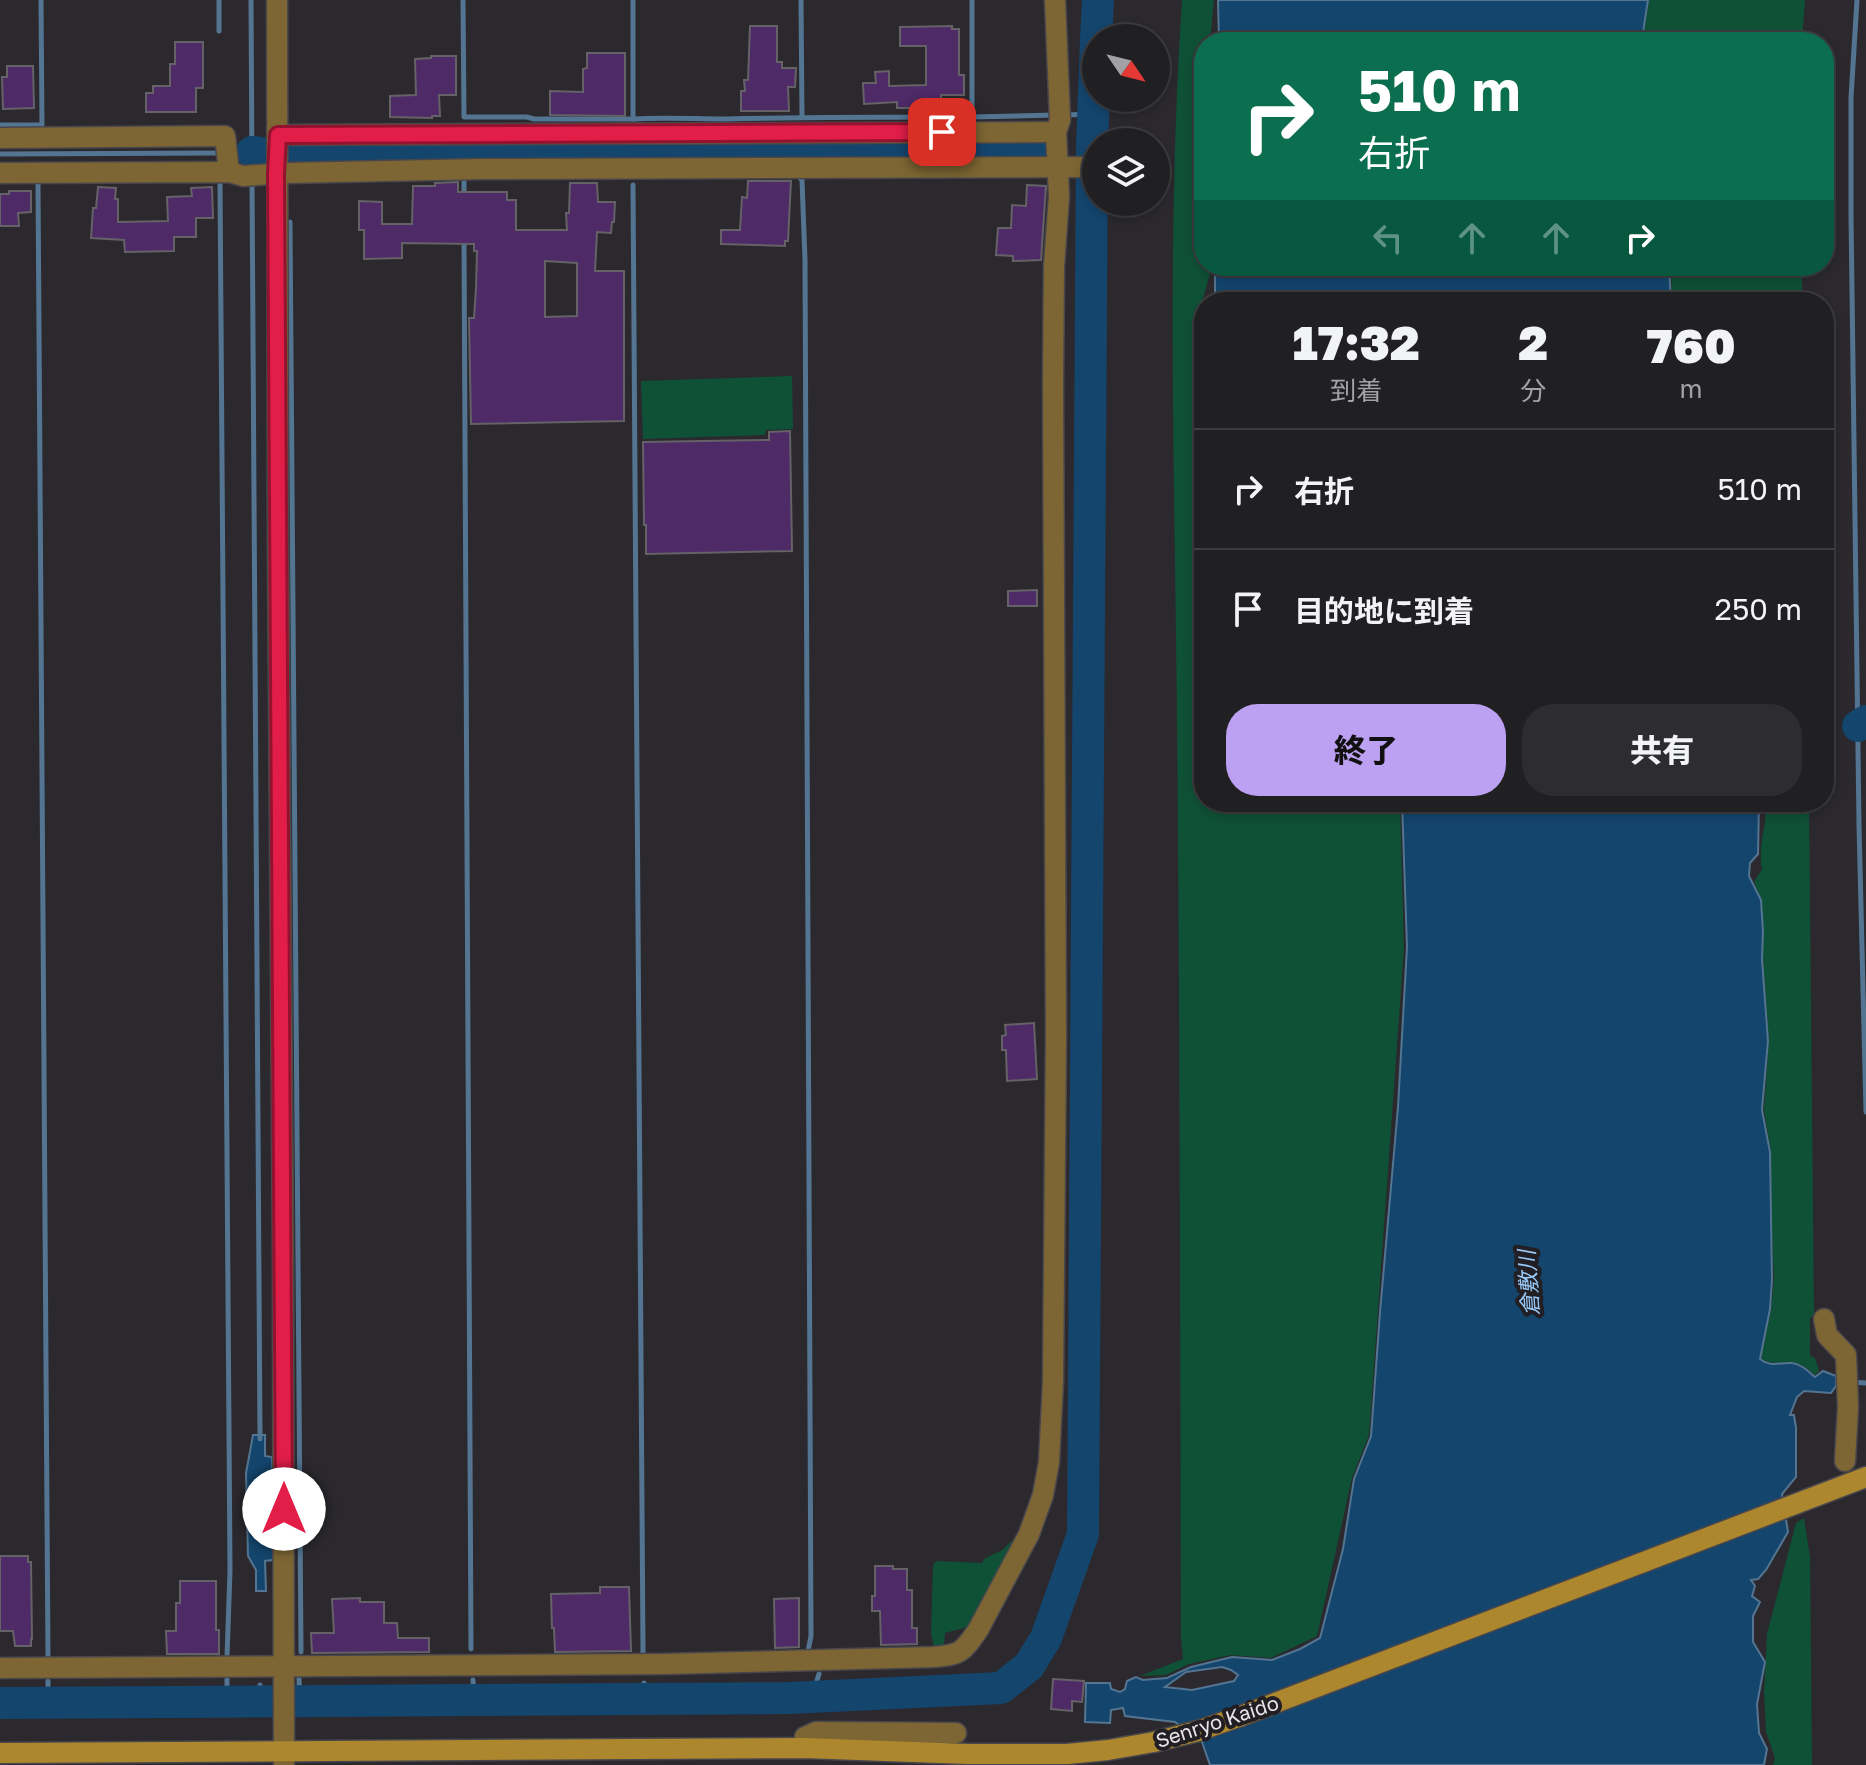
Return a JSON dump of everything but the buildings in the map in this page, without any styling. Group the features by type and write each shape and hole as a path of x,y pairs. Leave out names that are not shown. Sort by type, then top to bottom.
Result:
{"street":[{"path":"253,174 278,135 277,0"},
{"path":"1055,0 1058,122 1076,168"},
{"path":"278,135 1058,122"},
{"path":"0,138 225,136 253,174 281,856 284,1758"},
{"path":"0,173 1076,168"},
{"path":"0,1668 284,1671 802,1661 956,1655 968,1644 1017,1559 1037,1514 1047,1479 1053,1382 1056,1037 1054,266 1059,196 1076,168"},
{"path":"1824,1319 1827,1335 1846,1355 1848,1407 1856,1438 1845,1461"},
{"name":"Senryo Kaido","path":"0,1753 284,1758 804,1748 968,1754 1067,1754 1108,1750 1198,1731 1866,1477"},
{"path":"804,1748 805,1737 816,1732 956,1733"}],"green space":[{"path":"1182,0 1214,0 1211,32 1194,32 1194,276 1209,276 1205,292 1194,292 1194,812 1400,812 1404,948 1369,1435 1352,1478 1317,1636 1271,1658 1231,1655 1189,1664 1166,1675 1140,1676 1183,1659 1173,362 1177,90"},
{"path":"1649,0 1805,0 1803,32 1644,32"},
{"path":"1671,276 1802,276 1802,292 1672,292"},
{"path":"792,376 793,429 766,430 765,435 643,439 641,381"},
{"path":"1765,812 1809,812 1814,1314 1810,1319 1810,1356 1815,1358 1819,1371 1815,1375 1799,1364 1770,1362 1761,1358 1774,1280 1771,1152 1764,1110 1769,1040 1762,901 1754,882 1762,869"},
{"path":"1804,1518 1810,1557 1812,1765 1773,1765 1775,1758 1766,1732 1764,1692 1767,1634 1796,1523"},
{"path":"1020,1533 971,1626 945,1633 944,1644 940,1649 934,1647 931,1634 933,1565 936,1561 982,1563"}],"water":[{"path":"1218,0 1648,0 1643,32 1219,32"},
{"path":"1215,276 1670,276 1670,292 1215,292"},
{"name":"倉敷川","path":"1402,812 1759,812 1758,854 1750,863 1749,876 1761,900 1763,932 1768,1041 1762,1110 1770,1152 1772,1280 1760,1359 1772,1364 1795,1364 1815,1377 1823,1371 1836,1376 1836,1386 1831,1393 1804,1391 1797,1397 1790,1415 1794,1415 1796,1428 1796,1477 1782,1494 1788,1532 1766,1570 1758,1579 1751,1580 1755,1586 1752,1596 1760,1602 1753,1616 1753,1642 1765,1662 1757,1704 1759,1733 1767,1749 1764,1765 1210,1765 1202,1742 1175,1722 1125,1716 1123,1708 1111,1710 1110,1723 1085,1722 1086,1683 1110,1683 1111,1689 1120,1692 1125,1689 1127,1681 1136,1677 1143,1680 1167,1678 1191,1667 1232,1657 1272,1660 1320,1638 1343,1549 1354,1479 1371,1436 1398,1107 1407,947","holes":["1222,1667 1238,1675 1234,1681 1192,1690 1165,1687 1186,1672"]},
{"path":"253,1435 265,1435 265,1456 272,1457 273,1496 269,1514 273,1518 273,1560 265,1561 266,1591 256,1591 256,1570 248,1556 246,1473"}],"waterway":[{"path":"0,125 42,125 41,0"},
{"path":"219,0 219,31"},
{"path":"251,0 252,171"},
{"path":"463,0 464,117 633,119"},
{"path":"633,0 633,119 972,117"},
{"path":"801,0 802,117"},
{"path":"972,0 972,117 1054,115"},
{"path":"1097,24 1098,0"},
{"path":"1857,0 1851,98 1851,214 1866,1112"},
{"path":"0,1703 789,1698 1001,1688 1029,1666 1046,1638 1083,1534 1093,112"},
{"path":"1064,115 1093,114"},
{"path":"287,153 1047,147"},
{"path":"796,162 804,149"},
{"path":"634,150 634,158"},
{"path":"252,152 261,153"},
{"path":"464,152 464,159"},
{"path":"0,154 219,153"},
{"path":"294,153 294,160"},
{"path":"799,177 802,180 805,260 811,1636 808,1651"},
{"path":"464,178 464,197"},
{"path":"252,181 260,1439"},
{"path":"38,182 48,1660"},
{"path":"220,182 230,1571 227,1657"},
{"path":"633,185 643,1653"},
{"path":"290,222 301,1652"},
{"path":"464,239 471,1649"},
{"path":"1858,726 1866,721"},
{"path":"1851,1382 1866,1383"},
{"path":"812,1697 819,1674"},
{"path":"227,1678 227,1702"},
{"path":"299,1679 300,1701"},
{"path":"473,1680 474,1700"},
{"path":"48,1681 48,1703"},
{"path":"644,1683 644,1699"},
{"path":"260,1685 260,1701"}],"route":[{"path":"284,1509 278,135 942,132"}]}
